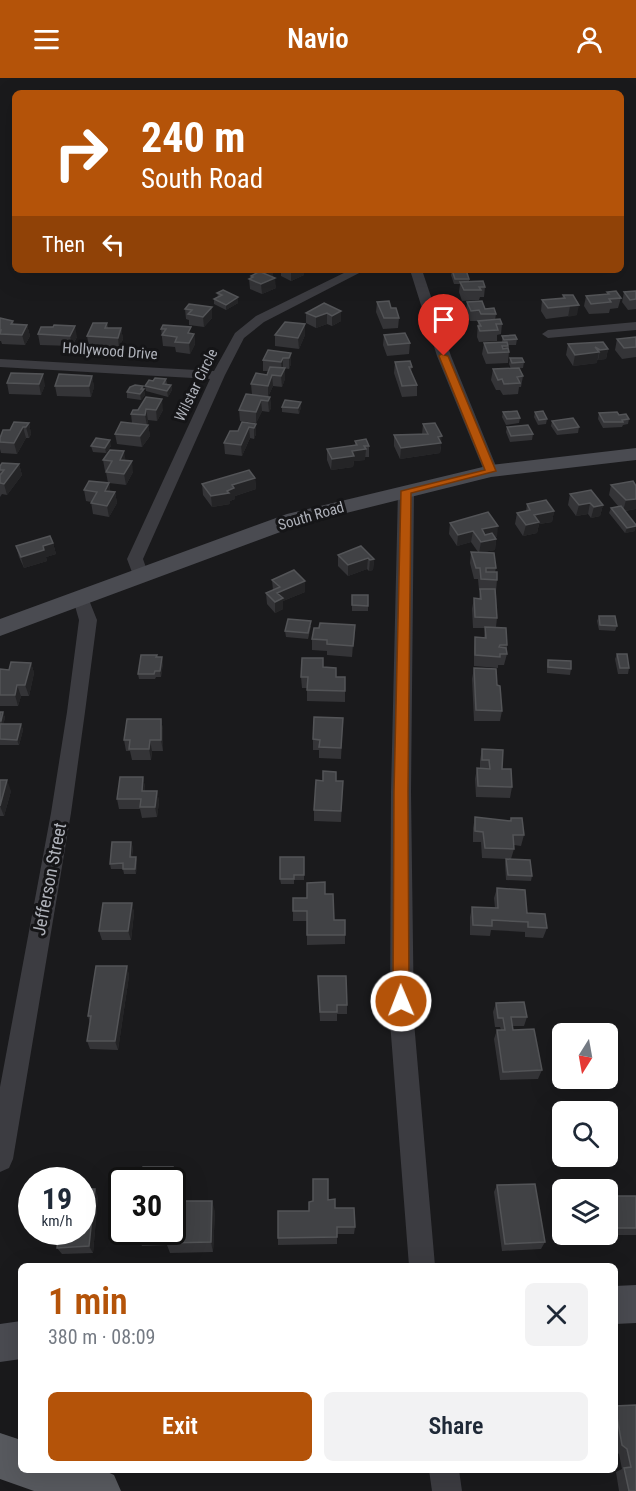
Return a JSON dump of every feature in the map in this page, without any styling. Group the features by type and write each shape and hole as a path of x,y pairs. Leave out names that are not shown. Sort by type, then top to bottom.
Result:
{"main road":[{"name":"South Road","path":"0,628 295,519 491,471 636,454"},
{"path":"618,1305 636,1304"},
{"path":"0,1343 18,1340"},
{"path":"0,1456 18,1462"},
{"path":"47,1473 98,1491"}],"street":[{"name":"Wilstar Circle","path":"141,576 135,559 218,375 239,336 260,319 354,273"},
{"path":"417,273 444,356 491,471"},
{"path":"548,334 636,326"},
{"name":"Hollywood Drive","path":"0,363 218,375"},
{"path":"406,491 401,792 402,1022 422,1263"},
{"name":"Jefferson Street","path":"0,1160 71,746 88,620 81,599"},
{"path":"444,1473 447,1491"}],"building":[{"path":"263,273 275,278 261,284 249,279 253,277 251,276"},
{"path":"453,273 467,273 469,279 455,279"},
{"path":"483,281 485,287 479,287 481,290 464,290 460,282"},
{"path":"223,290 238,297 226,305 214,299 222,295 217,293"},
{"path":"616,291 621,298 609,299 611,302 591,304 586,296 609,294 607,292"},
{"path":"636,291 636,299 630,300 624,292"},
{"path":"563,295 573,295 579,305 548,308 542,300 565,298"},
{"path":"389,301 391,308 396,308 399,318 384,318 377,302"},
{"path":"482,301 485,309 494,308 496,314 481,314 479,310 471,311 467,302"},
{"path":"324,303 341,311 332,316 327,313 316,317 306,313"},
{"path":"189,304 212,307 203,317 188,314 192,310 185,309"},
{"path":"0,318 13,321 11,324 27,325 22,335 0,334"},
{"path":"500,319 502,324 496,324 498,330 480,331 478,326 481,326 478,321"},
{"path":"285,322 305,324 298,338 275,335"},
{"path":"93,323 107,323 105,328 121,328 118,338 87,336"},
{"path":"54,325 75,326 70,336 38,334 41,327 53,327"},
{"path":"163,325 191,327 188,333 194,334 189,343 175,342 177,337 162,335 166,329 161,329"},
{"path":"405,333 410,343 388,345 384,335"},
{"path":"515,335 517,339 504,340 502,336"},
{"path":"636,337 636,347 624,348 617,339"},
{"path":"507,342 508,346 502,346 503,349 508,348 509,352 488,353 484,343"},
{"path":"603,342 608,349 600,350 595,347 599,352 575,355 568,344"},
{"path":"268,350 291,353 289,358 283,358 281,362 263,360"},
{"path":"510,358 522,358 524,362 512,363"},
{"path":"410,361 412,367 409,367 417,385 402,386 395,362"},
{"path":"270,367 285,368 281,376 272,375 268,386 251,384 256,373 267,375"},
{"path":"519,368 523,376 517,377 520,383 504,384 502,379 498,380 493,369"},
{"path":"11,373 43,374 39,384 7,383"},
{"path":"59,374 92,376 89,386 55,386"},
{"path":"155,378 166,379 163,384 171,385 167,391 145,386 149,380 153,381"},
{"path":"143,386 141,389 144,389 140,394 127,392 130,387"},
{"path":"246,394 270,397 268,401 261,400 256,412 239,410"},
{"path":"146,397 162,399 156,410 146,409 145,415 131,414 133,410 138,410"},
{"path":"285,400 301,402 298,408 282,407"},
{"path":"517,411 520,418 507,419 503,412"},
{"path":"543,411 547,419 539,420 535,412"},
{"path":"617,412 619,415 626,414 629,419 622,420 623,422 604,422 599,413"},
{"path":"573,418 579,427 558,430 552,421"},
{"path":"14,422 29,423 23,427 14,443 0,442 3,430 10,430"},
{"path":"121,422 148,425 140,436 115,434"},
{"path":"242,422 256,424 254,428 249,427 241,445 224,443 230,431 238,431"},
{"path":"435,423 442,436 438,437 441,443 401,448 394,435 428,434 423,424"},
{"path":"528,425 533,434 511,436 507,427"},
{"path":"96,438 110,440 105,448 91,446"},
{"path":"366,439 369,446 364,446 366,449 352,451 354,456 332,459 327,449 357,445 355,441"},
{"path":"110,450 124,451 120,460 132,461 124,474 106,472 112,461 103,460"},
{"path":"2,463 19,464 4,484 0,483 0,474 4,470 0,470"},
{"path":"249,470 255,478 232,485 234,488 227,491 229,493 211,496 202,484"},
{"path":"89,481 109,483 105,491 115,492 107,506 91,503 97,492 84,490"},
{"path":"633,481 636,486 636,499 626,500 611,485"},
{"path":"591,490 603,505 594,507 590,503 579,505 570,494"},
{"path":"546,500 554,511 534,515 539,522 526,525 517,513 530,510 527,504"},
{"path":"621,506 636,526 627,528 611,508"},
{"path":"488,512 498,526 482,529 485,535 492,533 496,539 481,542 473,531 458,535 450,523"},
{"path":"50,536 53,543 43,546 44,550 21,557 16,546"},
{"path":"361,546 374,559 368,558 348,565 338,555"},
{"path":"471,552 494,553 496,568 486,568 486,572 497,572 497,580 481,579 480,568 476,568"},
{"path":"294,570 305,581 277,593 283,598 275,602 266,593 280,587 272,580"},
{"path":"480,589 495,589 497,618 475,617 474,598 481,599"},
{"path":"352,595 368,595 368,606 352,605"},
{"path":"599,616 615,616 617,626 600,625"},
{"path":"288,619 311,621 308,633 285,631"},
{"path":"320,623 355,625 353,646 327,644 327,640 312,639 314,628 319,628"},
{"path":"485,627 506,628 507,645 499,647 506,648 507,654 500,654 500,657 475,655 475,637 486,638"},
{"path":"617,654 627,654 629,668 620,668"},
{"path":"141,655 162,657 160,671 155,671 154,674 138,674"},
{"path":"302,658 323,658 323,667 336,668 336,677 345,677 345,691 307,690 308,677 301,677"},
{"path":"548,660 571,661 571,669 548,667"},
{"path":"11,662 31,663 25,685 17,685 15,695 0,695 0,669 9,670"},
{"path":"474,668 496,669 502,711 476,710"},
{"path":"314,717 343,718 341,748 319,747 320,740 313,739"},
{"path":"127,719 161,719 161,740 150,740 149,749 129,749 130,740 124,740"},
{"path":"0,724 21,724 17,740 0,739"},
{"path":"482,749 503,750 502,769 511,769 512,787 478,786 477,768 490,769 489,760 482,760"},
{"path":"323,771 336,772 336,781 343,781 341,811 314,810 316,780 323,781"},
{"path":"120,777 143,777 142,791 157,791 155,807 140,807 141,799 117,799"},
{"path":"0,780 7,780 0,806"},
{"path":"475,817 511,821 511,818 522,818 524,835 513,835 514,849 485,848 483,832 475,831"},
{"path":"112,842 131,842 130,857 136,857 135,869 123,869 123,863 110,864"},
{"path":"280,857 304,857 304,875 294,875 294,879 280,879"},
{"path":"506,859 530,860 532,876 508,875"},
{"path":"325,882 325,894 333,894 334,920 345,920 345,935 307,935 307,911 293,911 293,898 307,898 307,883"},
{"path":"497,888 525,890 527,913 545,914 547,928 528,927 528,922 492,920 492,926 473,925 472,907 498,908"},
{"path":"103,903 132,903 128,931 99,931"},
{"path":"96,966 127,966 115,1041 87,1041 91,1016 88,1016"},
{"path":"318,976 346,976 347,1005 337,1005 337,1012 320,1012"},
{"path":"524,1002 527,1017 511,1017 513,1030 534,1029 542,1070 503,1072 497,1030 505,1030 503,1018 498,1018 496,1003"},
{"path":"313,1179 328,1179 328,1200 335,1199 335,1208 354,1208 355,1227 337,1227 337,1237 278,1238 278,1211 309,1211 309,1202 313,1201"},
{"path":"535,1184 545,1242 505,1244 497,1185"},
{"path":"618,1196 636,1196 636,1228 618,1228"},
{"path":"186,1201 212,1201 211,1242 186,1243"},
{"path":"57,1245 89,1245 89,1246 57,1248"},
{"path":"636,1405 636,1491 629,1491 624,1468 631,1467 627,1449 622,1445 618,1406"}],"route":[{"path":"401,1001 401,792 406,491 491,471 444,356"}]}
